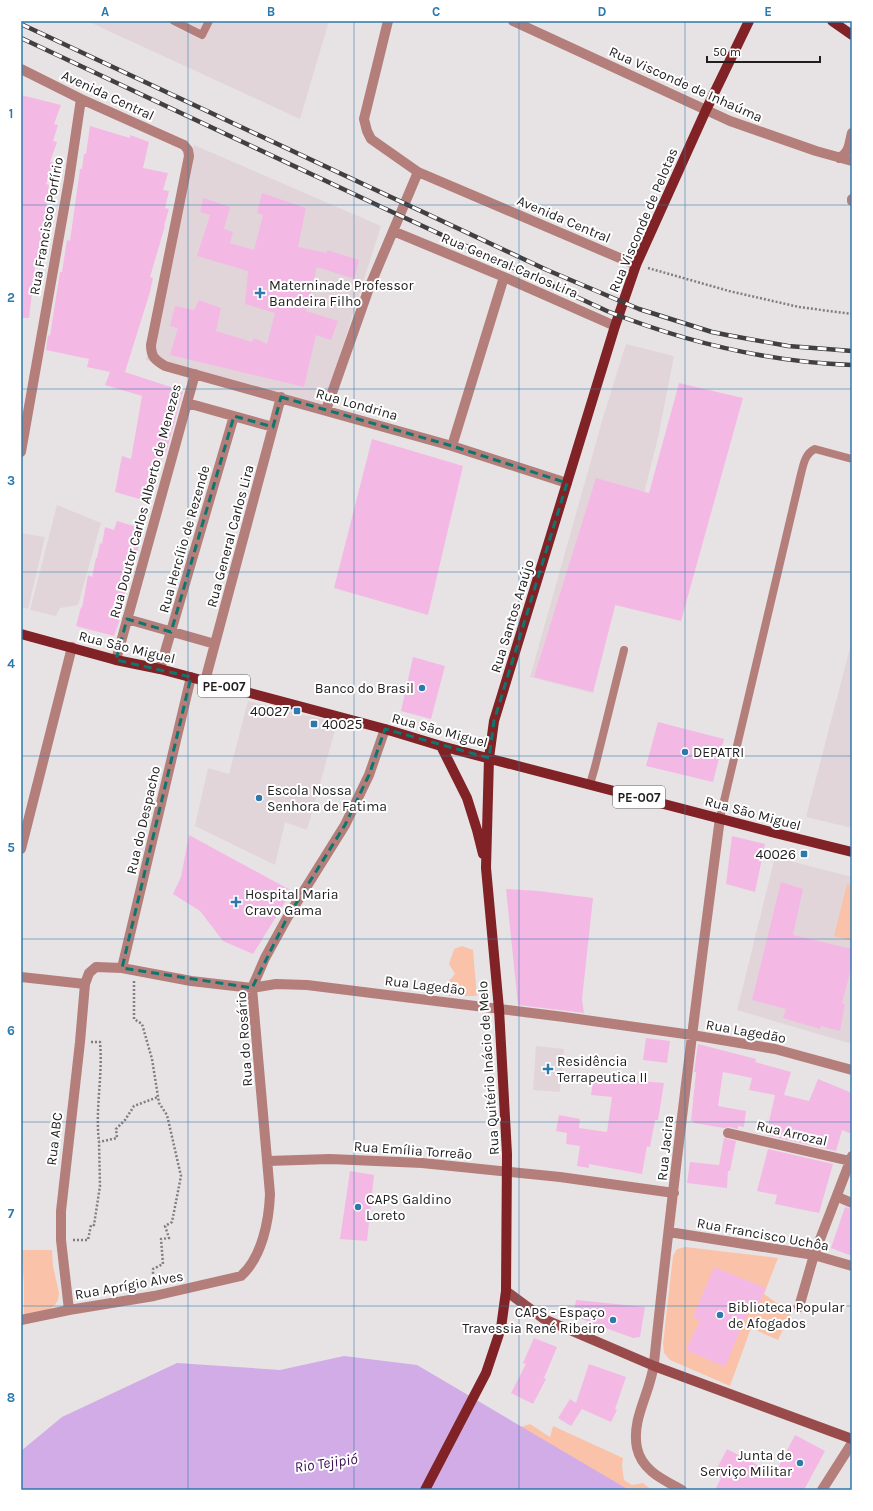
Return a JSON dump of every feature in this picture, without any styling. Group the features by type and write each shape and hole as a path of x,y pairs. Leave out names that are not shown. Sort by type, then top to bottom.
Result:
{"main road":[{"name":"Rua Visconde de Pelotas","path":"567,483 615,326 636,265 706,110 749,21"},
{"path":"832,21 852,35"},
{"name":"Rua Santos Araújo","path":"489,758 494,721 567,483"},
{"name":"Rua São Miguel","path":"21,634 116,660 160,669 206,681 385,729 441,746 852,852"},
{"path":"441,746 467,798 477,830 486,868"},
{"name":"Rua Quitério Inácio de Melo","path":"425,1490 486,1373 501,1328 506,1291 508,1171 499,1009 486,868 489,758"},
{"path":"506,1291 544,1319 654,1366 852,1439"}],"street":[{"name":"Avenida Central","path":"388,21 364,119 367,131 372,139 418,172 636,265"},
{"name":"Rua Visconde de Inhaúma","path":"513,21 730,121 816,151 852,161"},
{"name":"Avenida Central","path":"21,69 81,99 184,145 188,150 189,156 150,345"},
{"name":"Rua Francisco Porfírio","path":"21,452 68,187 81,99"},
{"path":"839,158 845,156 848,152 852,133"},
{"path":"326,410 369,288 418,172"},
{"name":"Rua General Carlos Lira","path":"393,232 504,277 615,326"},
{"path":"452,446 504,277"},
{"name":"Rua Londrina","path":"150,345 151,354 155,360 165,366 281,397 452,446 567,483"},
{"name":"Rua Doutor Carlos Alberto de Menezes","path":"116,660 195,374"},
{"name":"Rua General Carlos Lira","path":"206,681 281,397"},
{"path":"187,403 273,427"},
{"name":"Rua Hercílio de Rezende","path":"160,669 234,416"},
{"path":"127,619 215,644"},
{"path":"21,849 72,648"},
{"name":"Rua do Despacho","path":"122,968 191,677"},
{"name":"Rua do Rosário","path":"241,1276 254,1260 269,1214 270,1194 252,988 265,958 287,918 345,824 369,775 385,729"},
{"name":"Rua Jacira","path":"682,1490 652,1474 642,1461 637,1449 636,1429 654,1366 692,1035 720,818"},
{"name":"Rua Lagedão","path":"89,973 96,968 122,968 191,981 252,988 276,984 307,985 564,1017 692,1035 775,1049 852,1068"},
{"name":"Rua ABC","path":"69,1310 61,1240 61,1211 85,984 89,973"},
{"path":"21,977 85,984"},
{"name":"Rua Arrozal","path":"728,1133 851,1158"},
{"path":"799,1307 814,1255 838,1197 851,1158"},
{"name":"Rua Emília Torreão","path":"268,1161 346,1159 422,1163 560,1177 674,1193"},
{"path":"838,1197 852,1203"},
{"name":"Rua Francisco Uchôa","path":"669,1232 814,1255 852,1266"},
{"name":"Rua Aprígio Alves","path":"21,1320 69,1310 154,1296 241,1276"},
{"path":"822,1490 852,1443"}],"lane":[{"path":"174,21 202,35 209,21"},
{"path":"720,818 806,456 810,451 815,449 852,459"},
{"path":"590,784 624,650"}],"path":[{"path":"636,265 729,291 791,306 852,314"},
{"path":"134,971 134,1019 142,1024 152,1059 159,1103 167,1115 181,1176 172,1222 165,1226 169,1238 161,1239 163,1264 153,1269 154,1296"},
{"path":"61,1240 88,1240 91,1225 94,1225 100,1186 97,1123 101,1077 100,1042 80,1042"},
{"path":"98,1142 118,1138 116,1129 125,1120 134,1106 158,1097"}],"highlighted area":[{"path":"281,397 452,446 567,483 494,721 489,758 385,729 369,775 345,825 287,918 252,988 122,968 191,677 116,660 127,619 171,632 234,416 273,427"}],"shaded area":[{"path":"87,21 329,21 300,119"},
{"name":"Materninade Professor Bandeira Filho","path":"194,145 381,226 324,405 146,360"},
{"path":"626,344 674,356 658,438 593,693 530,677 604,414"},
{"path":"57,505 101,523 78,605 60,608 56,616 30,610"},
{"path":"21,533 45,537 28,609 21,607"},
{"path":"852,640 852,828 806,817"},
{"name":"Escola Nossa Senhora de Fatima","path":"248,701 337,723 307,830 285,822 275,865 195,826 208,768 229,774"},
{"path":"775,857 852,877 852,1044 737,1010"},
{"path":"847,884 852,885 852,941 834,936"},
{"path":"462,946 473,950 477,996 449,996 448,982 455,974 449,964 454,949"},
{"name":"Residência Terrapeutica II","path":"536,1046 564,1049 560,1092 533,1090"},
{"path":"685,1247 778,1258 764,1294 791,1313 778,1340 751,1328 730,1386 670,1360 664,1353 663,1344 673,1256 677,1249"},
{"path":"21,1250 52,1250 53,1266 59,1293 58,1300 49,1310 24,1315 24,1283"},
{"path":"530,1424 550,1437 553,1426 623,1458 622,1466 624,1480 632,1485 643,1483 652,1490 603,1490 521,1427"}],"water":[{"name":"Rio Tejipió","path":"344,1356 417,1365 629,1490 21,1490 21,1451 62,1417 177,1363 280,1370"}],"building":[{"path":"21,95 61,105 54,124 58,125 53,141 57,142 50,162 53,162 46,184 49,185 40,260 36,259 29,318 21,318"},
{"path":"90,126 130,138 130,135 149,142 143,168 168,173 163,190 169,191 165,208 169,209 150,277 153,278 150,292 125,372 183,391 166,453 164,453 152,489 154,490 150,502 115,492 122,456 131,459 142,396 105,385 110,372 87,367 89,359 46,350 48,335 50,336 60,272 62,272 67,240 70,241 80,169 82,169 84,154 86,154"},
{"path":"262,193 306,208 298,247 327,253 327,250 359,260 354,279 317,267 306,311 338,321 331,340 316,335 304,387 170,355 178,328 170,326 175,306 194,310 199,300 221,308 216,331 252,342 254,338 267,344 275,313 245,304 248,271 197,256 210,215 200,212 203,198 230,207 224,229 233,232 230,243 254,250 263,215 257,213"},
{"path":"679,383 743,398 681,621 615,605 593,692 534,677 596,478 649,493"},
{"path":"372,439 463,466 428,615 334,588"},
{"path":"117,521 144,529 117,618 120,619 114,636 76,626 81,607 82,608 88,575 92,577 100,543 102,544 105,527 114,530"},
{"name":"Banco do Brasil","path":"413,657 445,666 431,719 401,711"},
{"name":"DEPATRI","path":"658,722 724,739 713,782 646,766"},
{"name":"Hospital Maria Cravo Gama","path":"189,835 292,891 253,954 223,941 200,911 173,894 181,877"},
{"path":"732,836 765,844 755,892 726,884"},
{"path":"781,882 803,889 793,935 852,949 852,965 842,1003 845,1004 840,1031 821,1026 820,1029 783,1018 786,1009 752,1000"},
{"path":"506,889 539,891 593,898 582,999 584,1013 518,1005"},
{"path":"646,1038 670,1041 667,1063 643,1060"},
{"path":"698,1044 756,1059 755,1062 791,1072 784,1095 809,1101 818,1079 852,1093 852,1134 842,1130 836,1151 766,1135 775,1095 749,1090 752,1078 723,1072 718,1106 746,1111 744,1127 738,1126 738,1129 729,1127 724,1128 694,1123 691,1121 696,1072 694,1072"},
{"path":"617,1079 664,1083 658,1120 655,1120 650,1147 647,1146 642,1174 589,1164 589,1168 577,1166 580,1146 566,1144 567,1133 556,1131 559,1115 580,1119 579,1128 607,1132 612,1097 591,1095 593,1081 617,1084"},
{"path":"724,1138 736,1141 730,1171 728,1171 727,1188 687,1183 690,1162 719,1165"},
{"path":"768,1149 833,1164 819,1213 775,1204 777,1195 757,1191"},
{"name":"CAPS Galdino Loreto","path":"350,1171 374,1175 367,1241 340,1239"},
{"path":"845,1207 852,1209 852,1256 831,1248"},
{"name":"Biblioteca Popular de Afogados","path":"714,1267 766,1288 756,1312 749,1309 725,1367 686,1350 700,1320 693,1317"},
{"name":"CAPS - Espaço Travessia René Ribeiro","path":"576,1300 645,1307 640,1337 633,1338 573,1316"},
{"path":"534,1338 557,1347 544,1378 546,1379 533,1404 511,1393 526,1364 523,1363"},
{"path":"589,1364 626,1377 615,1409 617,1410 611,1422 582,1409 571,1426 558,1418 570,1399 576,1403"},
{"path":"795,1435 825,1451 804,1490 715,1490 721,1478 714,1474 727,1449 775,1474"}],"railway":[{"path":"21,24 547,270 639,309 712,332 727,335 788,346 852,351"},
{"path":"21,38 607,311 666,332 697,341 758,355 789,360 852,365"}],"place":[{"name":"Materninade Professor Bandeira Filho","path":"260,293"},
{"name":"Banco do Brasil","path":"422,688"},
{"name":"40027","path":"297,711"},
{"name":"40025","path":"314,724"},
{"name":"DEPATRI","path":"685,752"},
{"name":"Escola Nossa Senhora de Fatima","path":"259,798"},
{"name":"40026","path":"804,854"},
{"name":"Hospital Maria Cravo Gama","path":"236,902"},
{"name":"Residência Terrapeutica II","path":"548,1069"},
{"name":"CAPS Galdino Loreto","path":"358,1207"},
{"name":"Biblioteca Popular de Afogados","path":"720,1315"},
{"name":"CAPS - Espaço Travessia René Ribeiro","path":"613,1320"},
{"name":"Junta de Serviço Militar","path":"800,1463"}]}
